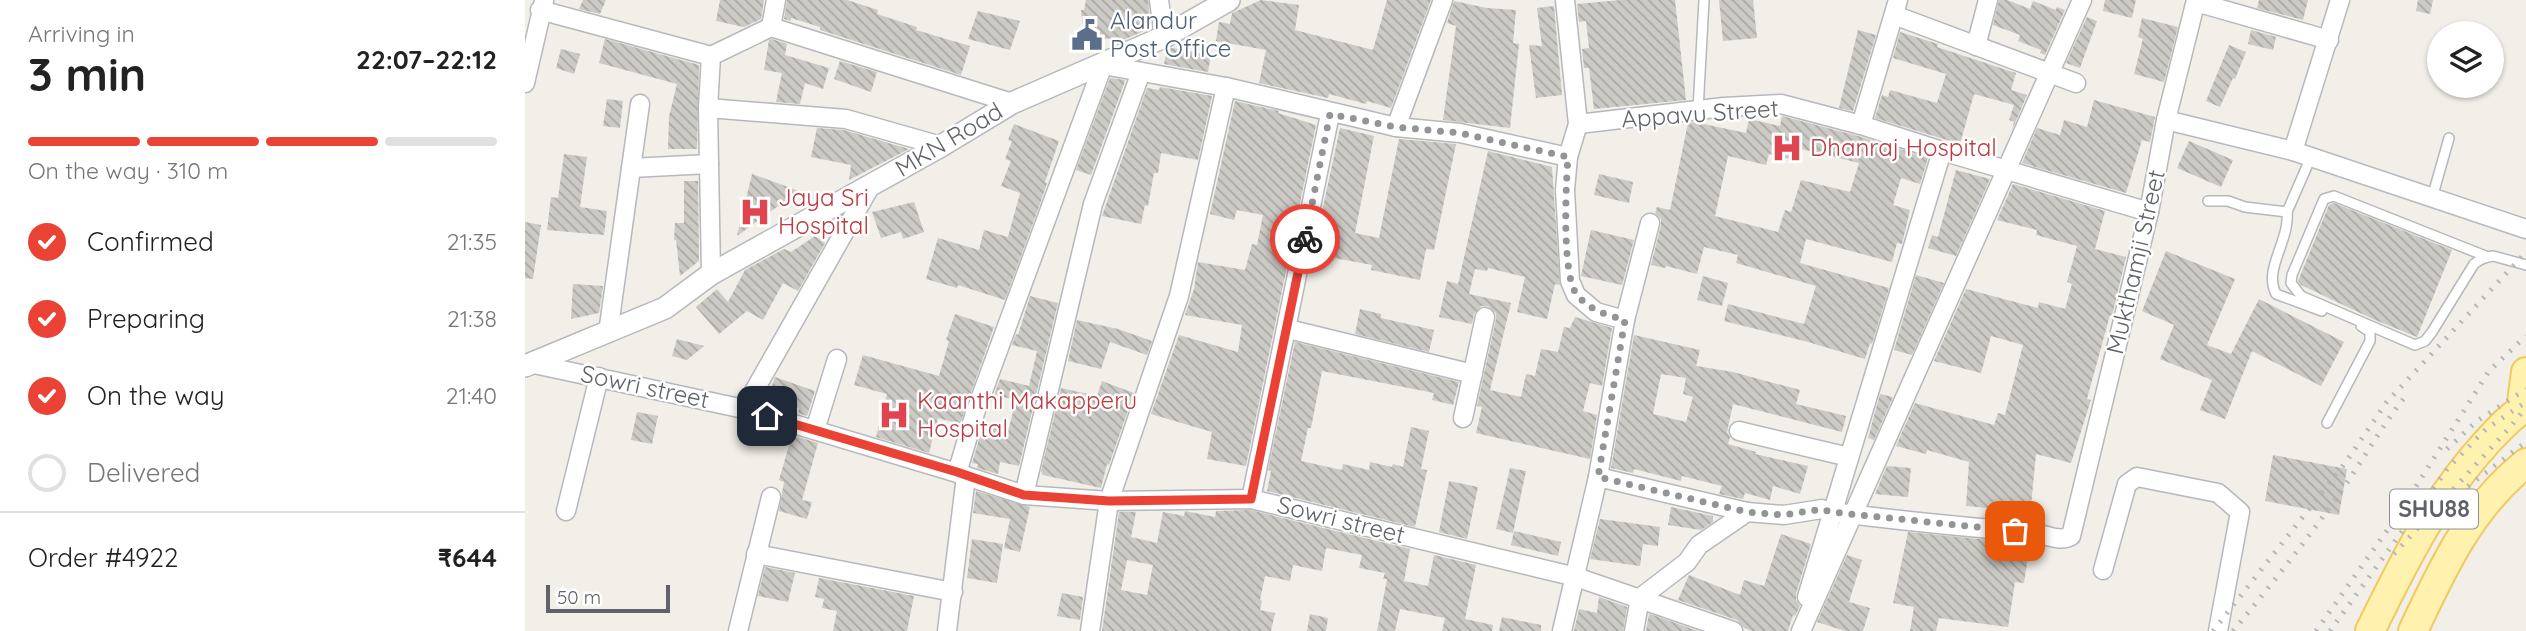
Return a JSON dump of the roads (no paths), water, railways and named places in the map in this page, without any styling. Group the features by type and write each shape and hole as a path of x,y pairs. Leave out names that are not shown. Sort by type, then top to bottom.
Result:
{"main road":[{"path":"2523,409 2526,372"},
{"name":"SHU88","path":"2371,631 2407,555 2458,474 2523,409"},
{"name":"SHU88","path":"2413,631 2441,573 2467,528 2494,493 2526,463"}],"street":[{"path":"771,27 776,0"},
{"path":"1159,0 1164,37"},
{"name":"MKN Road","path":"529,365 665,308 711,274 941,146 1011,103 1164,37 1229,0"},
{"path":"1396,127 1443,0"},
{"path":"1565,0 1578,124 1568,157 1565,190 1570,281 1576,295 1596,312 1625,320"},
{"path":"1976,46 1988,0"},
{"path":"1799,631 2082,0"},
{"path":"2293,151 2340,0"},
{"path":"2196,1 2329,40"},
{"name":"Mukthamji Street","path":"1831,512 2037,533 2060,539 2071,536 2149,212 2166,120 2196,1"},
{"path":"525,83 542,5 711,56 771,27 1011,103"},
{"path":"1861,125 1896,8 1976,46 2076,83"},
{"path":"711,56 708,108 711,274"},
{"path":"947,631 953,592 961,474 975,414 1103,65 1226,87 1330,114 1396,127 1460,133 1568,157"},
{"path":"1024,495 1093,204 1141,72"},
{"path":"1090,631 1109,501 1179,296 1226,87"},
{"path":"608,333 640,104"},
{"name":"Appavu Street","path":"1578,124 1698,110 1781,104 1861,125 2149,212"},
{"path":"708,108 846,119 941,146"},
{"path":"1251,499 1330,114"},
{"path":"2166,120 2293,151 2526,229"},
{"path":"1799,631 1831,512 1942,151"},
{"path":"631,168 709,164"},
{"path":"744,409 871,185"},
{"path":"1562,631 1598,477 1625,320 1650,223"},
{"path":"1463,418 1485,317"},
{"path":"1287,329 1473,374"},
{"path":"815,430 837,359"},
{"name":"Sowri street","path":"529,365 599,377 744,409 1024,495 1109,501 1251,499 1576,577 1733,631"},
{"path":"566,511 599,377"},
{"path":"1739,431 1849,457"},
{"path":"1598,477 1747,512 1784,515 1822,509 1831,512"},
{"path":"2103,570 2127,484 2137,477 2218,493 2240,513 2218,631"},
{"path":"738,631 771,497"},
{"path":"1634,631 1640,598 1687,562 1699,545 1747,512"},
{"path":"756,554 953,592"}],"lane":[{"path":"1698,110 1704,0"},
{"path":"2432,198 2449,138"},
{"path":"2311,157 2287,212 2287,231 2271,274 2271,283 2276,294 2370,332 2370,341 2327,423"},
{"path":"2488,257 2473,264 2425,341 2415,345 2301,296 2291,283 2324,199 2328,196 2334,196 2488,257 2526,265"},
{"path":"2208,201 2228,201 2245,207 2287,212"}],"railway":[{"path":"2213,631 2346,462 2386,403 2526,252"},
{"path":"2316,631 2398,515 2489,371 2526,336"},
{"path":"2447,449 2477,421 2526,389"},
{"path":"2233,631 2325,513 2409,392"},
{"path":"2330,631 2448,468 2486,429 2526,402"},
{"path":"2394,554 2526,407"},
{"path":"2459,493 2526,442"}],"place":[{"name":"Alandur Post Office","path":"1087,35"},
{"name":"Dhanraj Hospital","path":"1787,148"},
{"name":"Jaya Sri Hospital","path":"755,212"},
{"name":"Kaanthi Makapperu Hospital","path":"894,415"}]}
